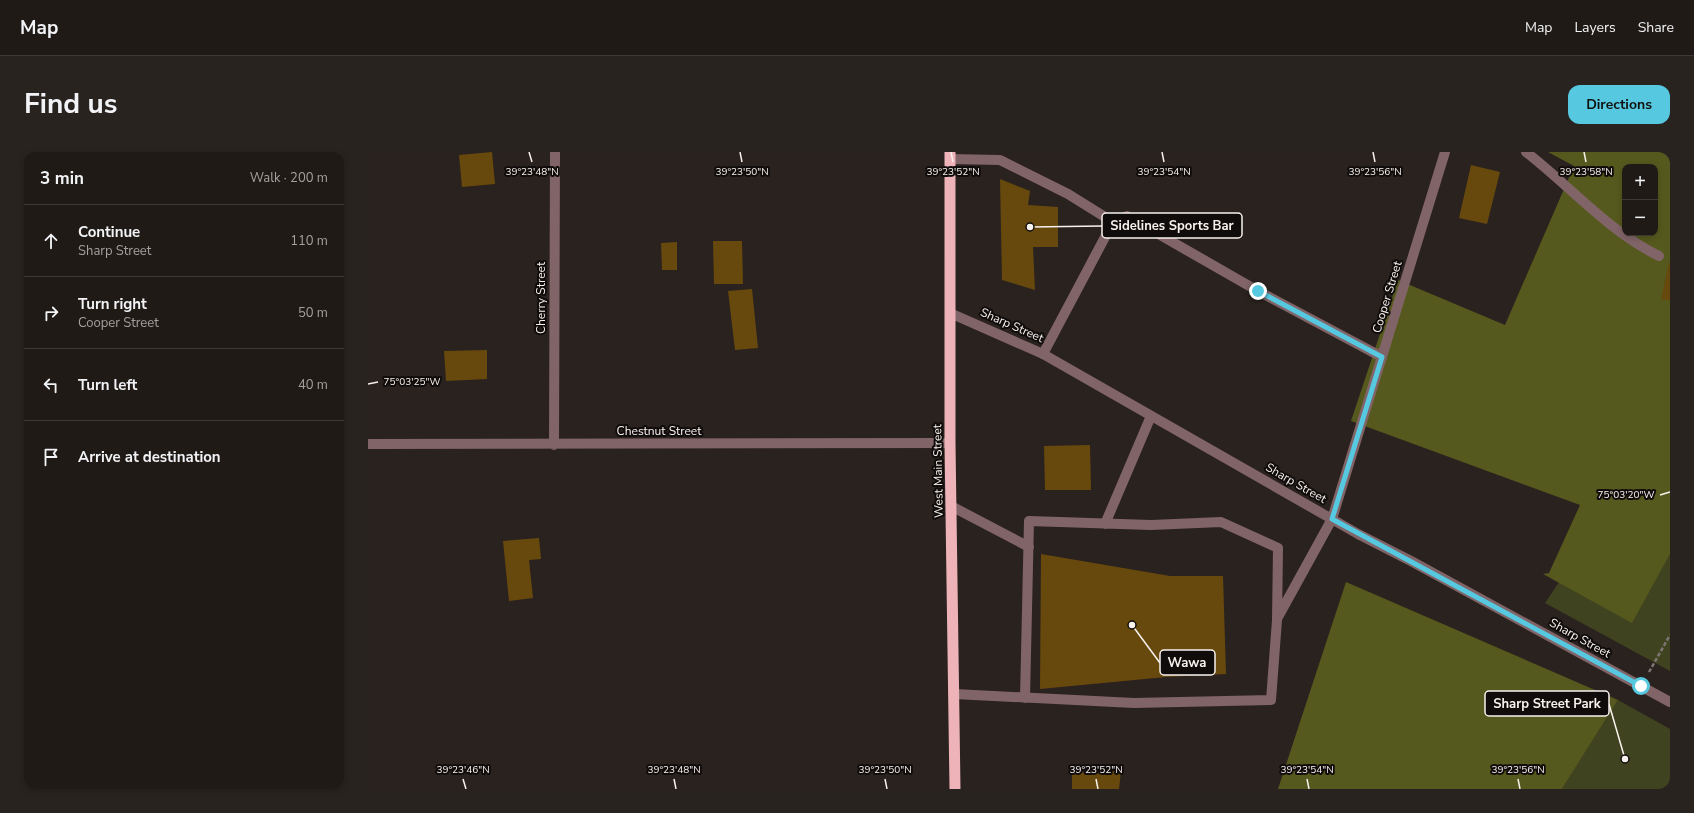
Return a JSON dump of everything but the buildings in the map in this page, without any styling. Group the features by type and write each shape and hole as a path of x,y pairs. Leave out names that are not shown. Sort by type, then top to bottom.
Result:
{"highway":[{"name":"West Main Street","path":"950,156 950,443 955,789"}],"street":[{"name":"Cherry Street","path":"554,445 555,152"},
{"name":"Cooper Street","path":"1277,620 1332,519 1445,152"},
{"path":"1526,152 1613,227 1659,256"},
{"path":"950,156 1000,160 1068,194 1113,222"},
{"path":"1043,354 1113,222 1127,216 1258,291 1382,357"},
{"name":"Sharp Street","path":"950,313 1043,354 1332,519 1669,700"},
{"path":"1105,524 1151,416"},
{"name":"Chestnut Street","path":"368,444 554,445 950,443"},
{"path":"951,506 1029,547"},
{"path":"954,694 1025,698 1134,703 1271,700 1277,620 1278,548 1222,522 1151,525 1029,521 1025,698"}],"path":[{"path":"1641,686 1670,635"}],"green space":[{"path":"1548,152 1670,152 1670,554 1632,623 1543,574 1549,573 1580,505 1351,421 1398,280 1505,325 1574,166"},
{"path":"1670,417 1670,671 1545,603"},
{"path":"1346,582 1618,700 1562,789 1278,789"},
{"path":"1618,700 1670,729 1670,789 1562,789"}],"place":[{"name":"Sidelines Sports Bar","path":"1030,227"},
{"name":"Wawa","path":"1132,625"},
{"name":"Sharp Street Park","path":"1625,759"}],"route":[{"path":"1258,291 1382,357 1332,519 1641,686"}]}
